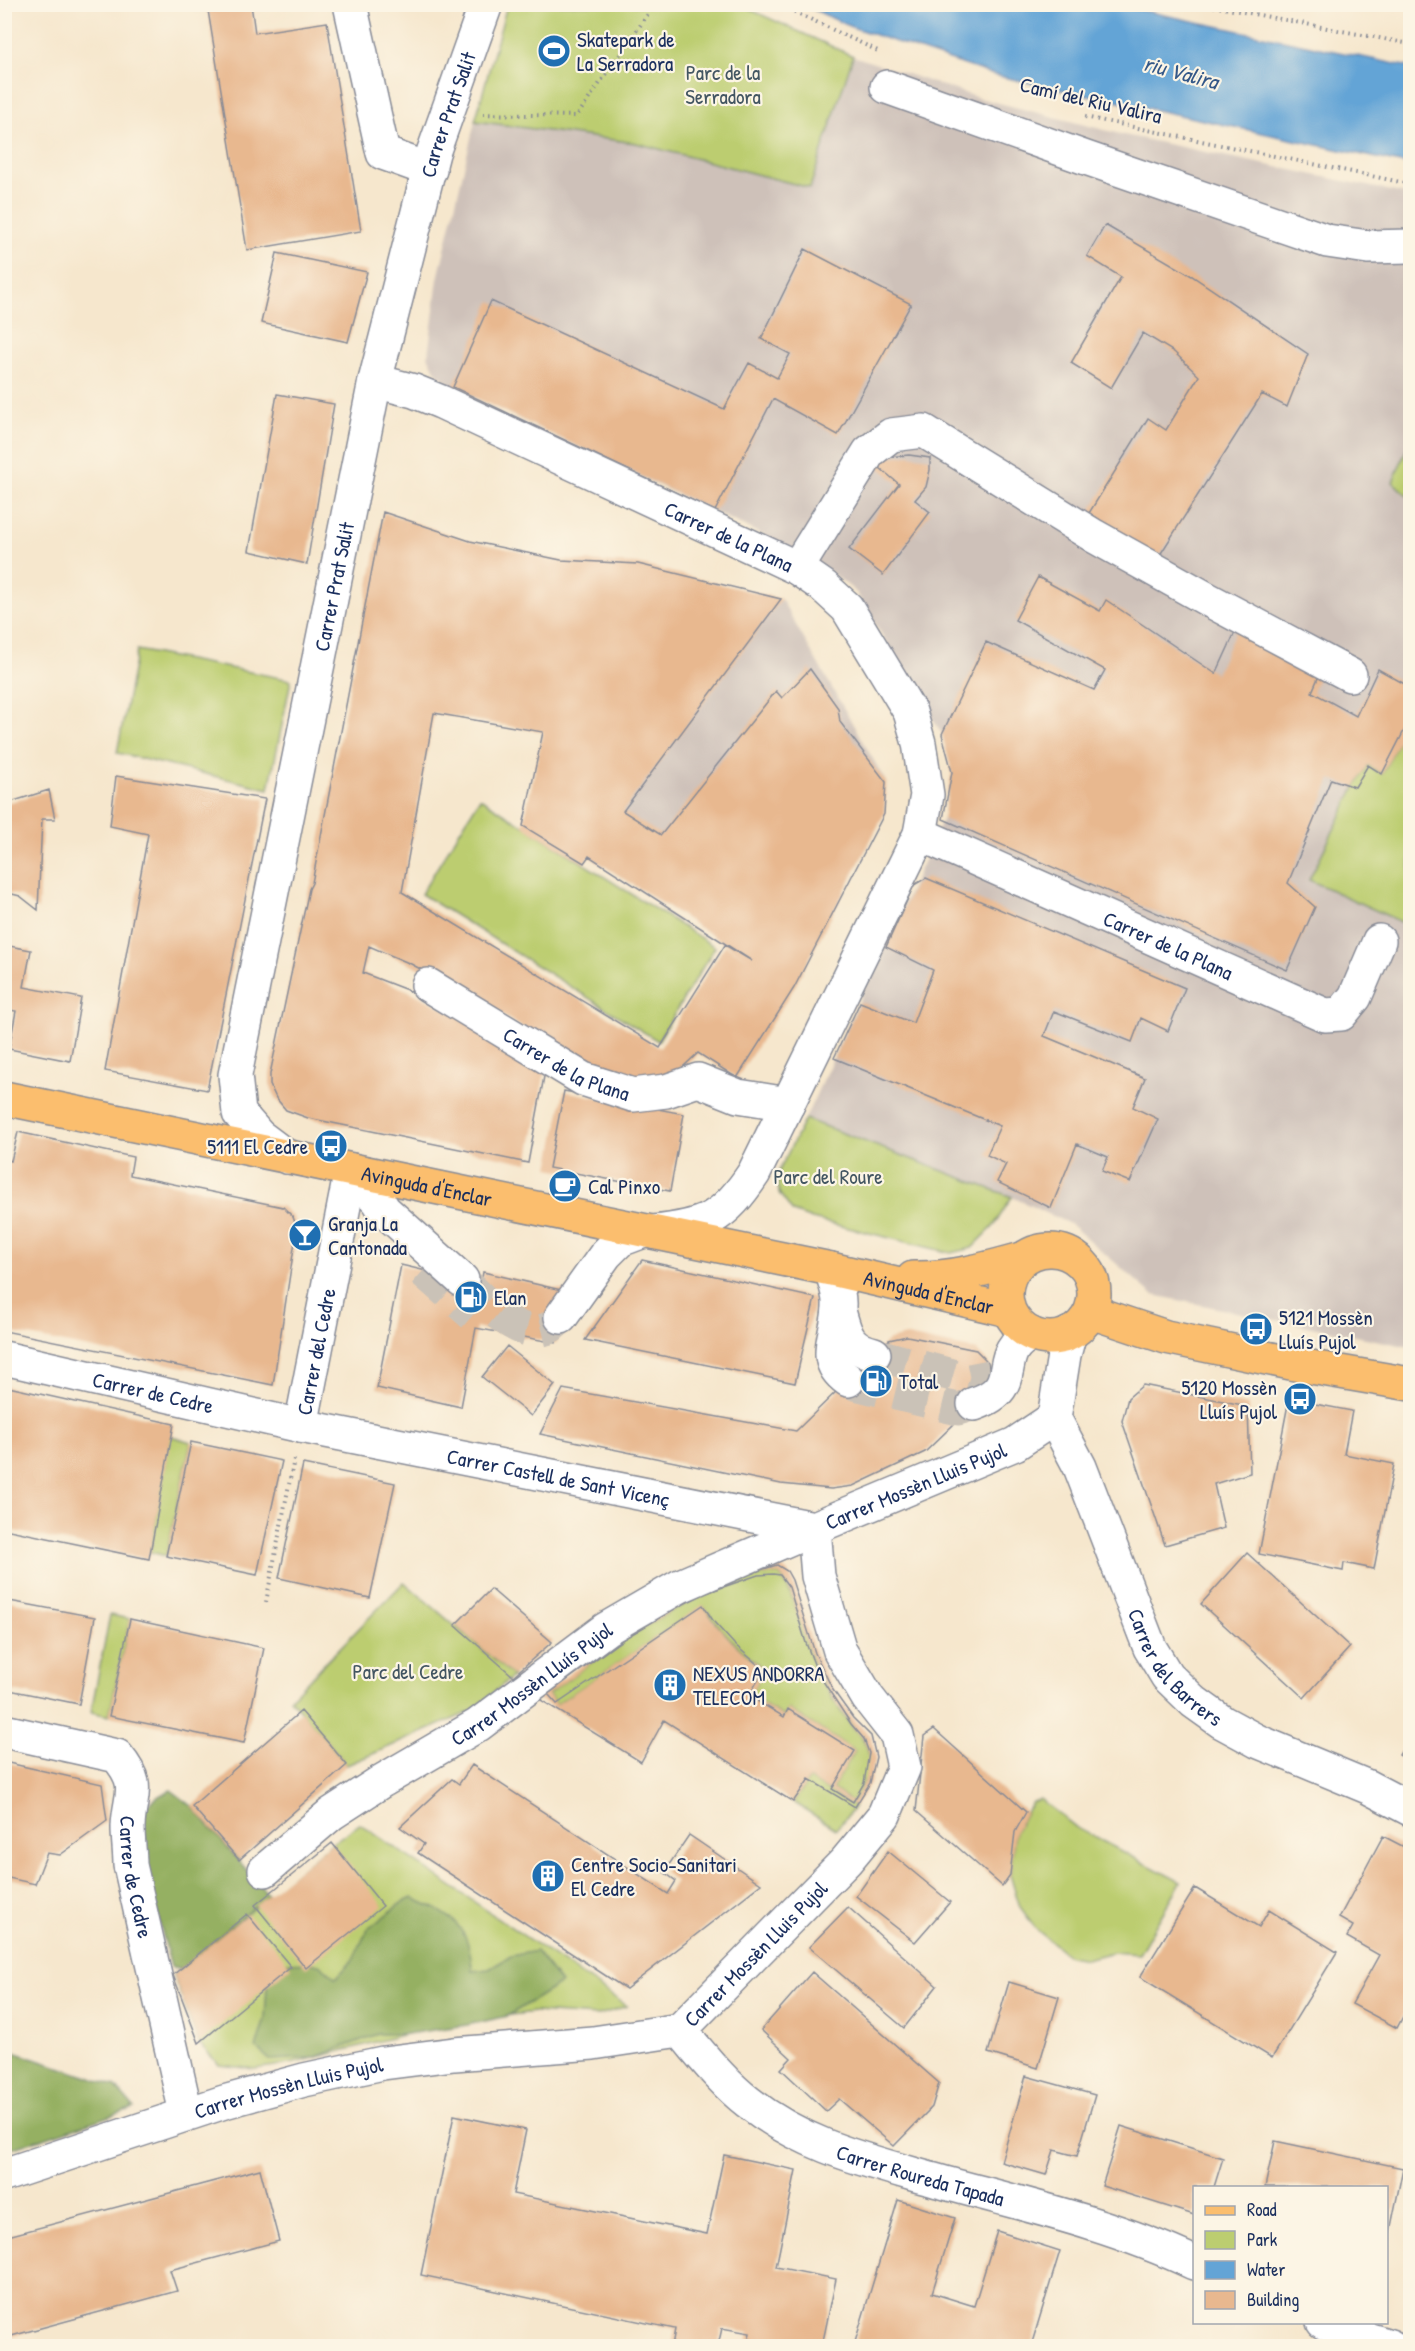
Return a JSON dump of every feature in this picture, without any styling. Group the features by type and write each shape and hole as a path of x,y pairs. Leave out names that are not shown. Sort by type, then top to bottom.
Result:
{"main road":[{"name":"Avinguda d'Enclar","path":"4,1098 841,1271 1008,1310"},
{"name":"Avinguda d'Enclar","path":"841,1271 932,1278 978,1271 1022,1259 1033,1252 1046,1249 1059,1250 1082,1263 1090,1273 1094,1286 1094,1299 1080,1323"},
{"path":"1010,1356 1017,1324 1008,1310 1005,1299 1008,1277 1022,1259"},
{"path":"1010,1356 1044,1338 1058,1338 1080,1323 1166,1337 1305,1366 1410,1384"}],"street":[{"path":"350,4 383,153 429,170"},
{"name":"Carrer Prat Salit","path":"287,1157 259,1136 239,1113 235,1075 375,381 429,170 486,4"},
{"path":"886,71 1086,159 1327,241 1368,247 1410,246"},
{"name":"Carrer de la Plana","path":"375,381 414,391 441,402 797,568 824,586 847,608 910,712 919,743 927,795 921,834 754,1173 741,1193 720,1213 704,1223 683,1229 647,1231 620,1240 606,1254 561,1317"},
{"path":"797,568 869,452 891,435 924,431 1104,542 1207,600 1350,675"},
{"name":"Carrer de la Plana","path":"921,834 1325,1016 1341,1014 1355,997 1379,941"},
{"name":"Carrer de la Plana","path":"428,985 583,1079 633,1095 666,1091 698,1080 738,1096 788,1104"},
{"path":"350,1171 378,1200 389,1218 397,1241 423,1271"},
{"name":"Carrer del Cedre","path":"301,1426 350,1171"},
{"path":"384,1210 462,1280"},
{"path":"841,1271 840,1305 831,1361 838,1373 848,1380"},
{"path":"839,1311 852,1344 859,1350 874,1354"},
{"path":"1054,1418 1064,1355 1080,1323"},
{"path":"974,1404 990,1399 1003,1386 1010,1356"},
{"name":"Carrer de Cedre","path":"4,1358 301,1426"},
{"name":"Carrer Mossèn Lluis Pujol","path":"4,2175 186,2113 304,2080 383,2063 454,2054 593,2043 680,2030 846,1861 884,1815 904,1767 897,1735 868,1698 840,1651 818,1576 814,1528 1015,1444 1054,1418"},
{"name":"Carrer del Barrers","path":"1054,1418 1080,1467 1150,1648 1167,1676 1194,1702 1222,1722 1257,1741 1368,1787 1410,1809"},
{"name":"Carrer Castell de Sant Vicenç","path":"301,1426 814,1528"},
{"name":"Carrer Mossèn Lluís Pujol","path":"265,1870 331,1814 382,1781 478,1725 606,1629 680,1586 814,1528"},
{"name":"Carrer de Cedre","path":"4,1731 117,1756 127,1768 134,1789 128,1826 130,1865 186,2113"},
{"name":"Carrer Roureda Tapada","path":"680,2030 714,2069 748,2102 791,2131 839,2153 1107,2229 1152,2243 1193,2263"},
{"path":"1327,2324 1344,2332 1390,2346"}],"path":[{"path":"448,113 577,116 655,4"},
{"path":"778,4 886,71"},
{"path":"1202,4 1410,44"},
{"name":"Camí del Riu Valira","path":"1079,116 1410,184"},
{"path":"266,1602 301,1426"}],"shaded area":[{"path":"853,56 979,98 1124,135 1410,195 1410,441 1394,482 1410,498 1410,719 1382,774 1367,766 1309,880 1410,926 1410,1347 1153,1295 1070,1224 1012,1197 805,1119 943,819 952,772 942,734 856,592 817,561 453,387 436,372 428,356 438,279 475,121 636,143 810,188"},
{"path":"781,599 886,782 884,814 794,988 589,856"}],"green space":[{"name":"Parc de la Serradora","path":"507,5 740,5 853,56 810,188 636,143 475,121"},
{"path":"1410,441 1410,498 1393,482"},
{"path":"137,650 291,680 269,789 117,753"},
{"path":"1410,719 1410,926 1309,880 1368,765 1382,774"},
{"path":"480,798 715,947 658,1041 421,894"},
{"name":"Parc del Roure","path":"805,1119 1012,1197 993,1227 972,1248 951,1253 812,1219 793,1212 779,1193 777,1175"},
{"path":"171,1436 191,1442 166,1556 150,1552"},
{"path":"773,1574 780,1575 791,1596 808,1649 821,1680 867,1747 868,1771 853,1802 832,1789 855,1751 788,1709 784,1717 749,1696 764,1669 731,1640 703,1606 557,1704 548,1694 657,1619 728,1586"},
{"name":"Parc del Cedre","path":"404,1582 513,1676 472,1711 347,1765 290,1699"},
{"path":"110,1615 130,1619 109,1716 91,1712"},
{"path":"809,1779 855,1807 836,1829 793,1802"},
{"path":"171,1790 192,1806 268,1895 182,1968 171,1967 138,1838 142,1810 159,1796"},
{"path":"1040,1799 1077,1828 1181,1882 1139,1954 1113,1952 1086,1959 1069,1956 1037,1930 1020,1907 1010,1875 1015,1832 1032,1802"},
{"path":"360,1824 627,2006 596,2016 535,2012 452,2022 295,2063 255,2069 219,2065 199,2043 173,1975 332,1843"},
{"path":"412,1898 437,1910 456,1923 468,1942 472,1971 489,1969 511,1956 536,1951 561,1983 508,2016 407,2034 378,2034 313,2058 270,2060 256,2048 265,2018 267,1986 288,1962 319,1964 336,1978 352,1961 368,1929 400,1904"},
{"path":"5,2049 115,2086 134,2108 5,2151"}],"water":[{"name":"riu Valira","path":"804,5 1117,5 1410,67 1410,165 994,75 849,26"}],"building":[{"path":"207,4 251,4 255,33 327,22 361,231 247,250"},
{"path":"1105,225 1192,276 1308,354 1287,407 1262,394 1158,558 1089,513 1148,418 1166,430 1199,376 1174,352 1143,333 1111,388 1071,363 1121,277 1087,256"},
{"path":"805,249 911,304 838,435 773,399 715,511 453,387 491,301 724,409 749,363 777,378 790,354 761,339"},
{"path":"277,253 367,272 348,342 261,323"},
{"path":"277,394 334,404 307,564 249,551"},
{"path":"909,455 930,458 926,487 915,500 930,512 883,575 849,549 899,484 874,463 887,457"},
{"path":"383,512 470,541 561,560 638,564 781,599 623,811 661,835 776,691 782,698 810,669 838,708 840,722 886,782 884,814 794,988 737,1078 698,1053 672,1077 650,1084 596,1072 464,992 411,964 369,946 363,973 407,990 455,1014 545,1071 528,1163 308,1118 286,1110 276,1098 270,1085 270,1074 312,883","holes":["434,713 543,732 523,826 584,863 589,856 752,961 725,945 660,1048 402,892"]},
{"path":"1038,577 1100,611 1106,600 1216,674 1237,628 1321,671 1312,692 1356,716 1378,669 1410,687 1410,719 1382,774 1368,765 1355,787 1331,779 1288,883 1315,907 1287,970 943,819 952,772 942,734 986,642 1094,690 1105,670 1015,620"},
{"path":"116,776 265,799 207,1090 105,1071 148,834 110,826"},
{"path":"49,790 55,819 42,819 38,910 20,896 4,892 4,804"},
{"path":"926,878 1185,988 1168,1031 1141,1018 1132,1042 1054,1011 1044,1036 1145,1078 1133,1107 1158,1119 1130,1182 1102,1171 1108,1157 1077,1144 1051,1208 997,1182 1006,1164 987,1155 1000,1126 834,1058 860,1002 913,1023 933,970 886,947 914,885"},
{"path":"4,945 31,950 24,987 81,998 70,1061 9,1049 16,1011 4,1009"},
{"path":"564,1091 684,1114 670,1191 549,1168"},
{"path":"18,1132 133,1157 130,1175 283,1207 293,1217 297,1228 273,1385 4,1331 4,1159 11,1161"},
{"path":"642,1260 815,1298 795,1383 585,1340"},
{"path":"401,1265 481,1284 483,1272 566,1291 556,1343 476,1328 461,1407 377,1388"},
{"path":"907,1336 976,1350 988,1362 990,1376 985,1394 925,1452 853,1486 831,1489 781,1484 540,1434 563,1389 796,1431 889,1340"},
{"path":"507,1346 555,1385 531,1416 482,1377"},
{"path":"1143,1385 1248,1406 1250,1473 1214,1484 1224,1528 1165,1545 1122,1421 1128,1398"},
{"path":"4,1386 174,1424 149,1559 4,1529"},
{"path":"1289,1399 1352,1411 1344,1454 1394,1464 1374,1569 1344,1563 1343,1571 1259,1554"},
{"path":"191,1442 282,1461 257,1575 166,1556"},
{"path":"303,1464 395,1483 370,1598 279,1578"},
{"path":"1247,1553 1350,1647 1304,1698 1201,1604"},
{"name":"NEXUS ANDORRA TELECOM","path":"777,1565 787,1571 792,1580 815,1653 833,1690 853,1718 871,1736 876,1757 870,1783 855,1807 809,1779 793,1802 664,1720 641,1762 536,1697 655,1614 744,1575","holes":["758,1575 780,1575 789,1587 817,1672 851,1724 864,1739 869,1753 864,1783 853,1802 832,1789 855,1751 788,1709 784,1717 749,1696 764,1670 734,1644 714,1622 703,1605 557,1704 548,1694 625,1638 703,1594"]},
{"path":"491,1589 552,1642 513,1676 455,1625"},
{"path":"4,1600 95,1617 79,1704 4,1689"},
{"path":"130,1619 264,1648 244,1743 109,1716"},
{"path":"301,1711 347,1765 239,1860 192,1806"},
{"path":"934,1729 1026,1812 1015,1832 1010,1875 1002,1886 916,1811 924,1736"},
{"path":"1410,1737 1410,1762 1399,1755"},
{"path":"4,1762 102,1784 107,1821 60,1855 47,1853 35,1884 4,1877"},
{"name":"Centre Socio-Sanitari El Cedre","path":"472,1765 668,1894 676,1881 664,1872 689,1835 761,1884 626,1989 418,1853 424,1844 400,1827 452,1779 459,1784"},
{"path":"1383,1836 1410,1850 1410,2003 1397,2028 1352,2004 1379,1955 1347,1937 1353,1926 1339,1918"},
{"path":"332,1843 383,1906 306,1968 255,1905"},
{"path":"888,1851 950,1902 915,1942 856,1896"},
{"path":"1195,1888 1259,1927 1269,1910 1337,1952 1272,2058 1140,1977"},
{"path":"848,1907 937,1986 904,2028 809,1947"},
{"path":"247,1914 291,1967 199,2043 173,1975"},
{"path":"812,1972 939,2083 932,2107 894,2146 839,2099 826,2111 781,2069 791,2058 761,2030"},
{"path":"1009,1982 1059,1997 1038,2068 988,2053"},
{"path":"1026,2076 1095,2095 1077,2156 1054,2150 1046,2175 1001,2162"},
{"path":"454,2115 526,2130 513,2194 707,2234 724,2155 796,2170 776,2267 836,2279 822,2346 796,2343 795,2346 747,2346 750,2333 722,2328 718,2346 672,2346 675,2329 421,2275"},
{"path":"1121,2126 1223,2158 1214,2186 1193,2186 1193,2215 1102,2186"},
{"path":"1275,2141 1403,2168 1388,2241 1388,2186 1265,2186"},
{"path":"260,2169 279,2241 170,2270 177,2291 4,2338 4,2237"},
{"path":"898,2200 955,2218 932,2293 974,2306 997,2231 1060,2251 1031,2346 871,2346 855,2342"}],"tunnel":[{"path":"423,1271 473,1315"},
{"path":"462,1280 496,1311 522,1328 536,1331 549,1328 561,1317"},
{"path":"874,1354 970,1380 990,1376"},
{"path":"848,1380 855,1384 958,1409 974,1404"}],"place":[{"name":"Skatepark de La Serradora","path":"554,51"},
{"name":"5111 El Cedre","path":"331,1146"},
{"name":"Cal Pinxo","path":"565,1186"},
{"name":"Granja La Cantonada","path":"305,1235"},
{"name":"Elan","path":"471,1297"},
{"name":"5121 Mossèn Lluís Pujol","path":"1256,1329"},
{"name":"Total","path":"876,1381"},
{"name":"5120 Mossèn Lluís Pujol","path":"1300,1399"},
{"name":"NEXUS ANDORRA TELECOM","path":"670,1685"},
{"name":"Centre Socio-Sanitari El Cedre","path":"548,1876"}]}
